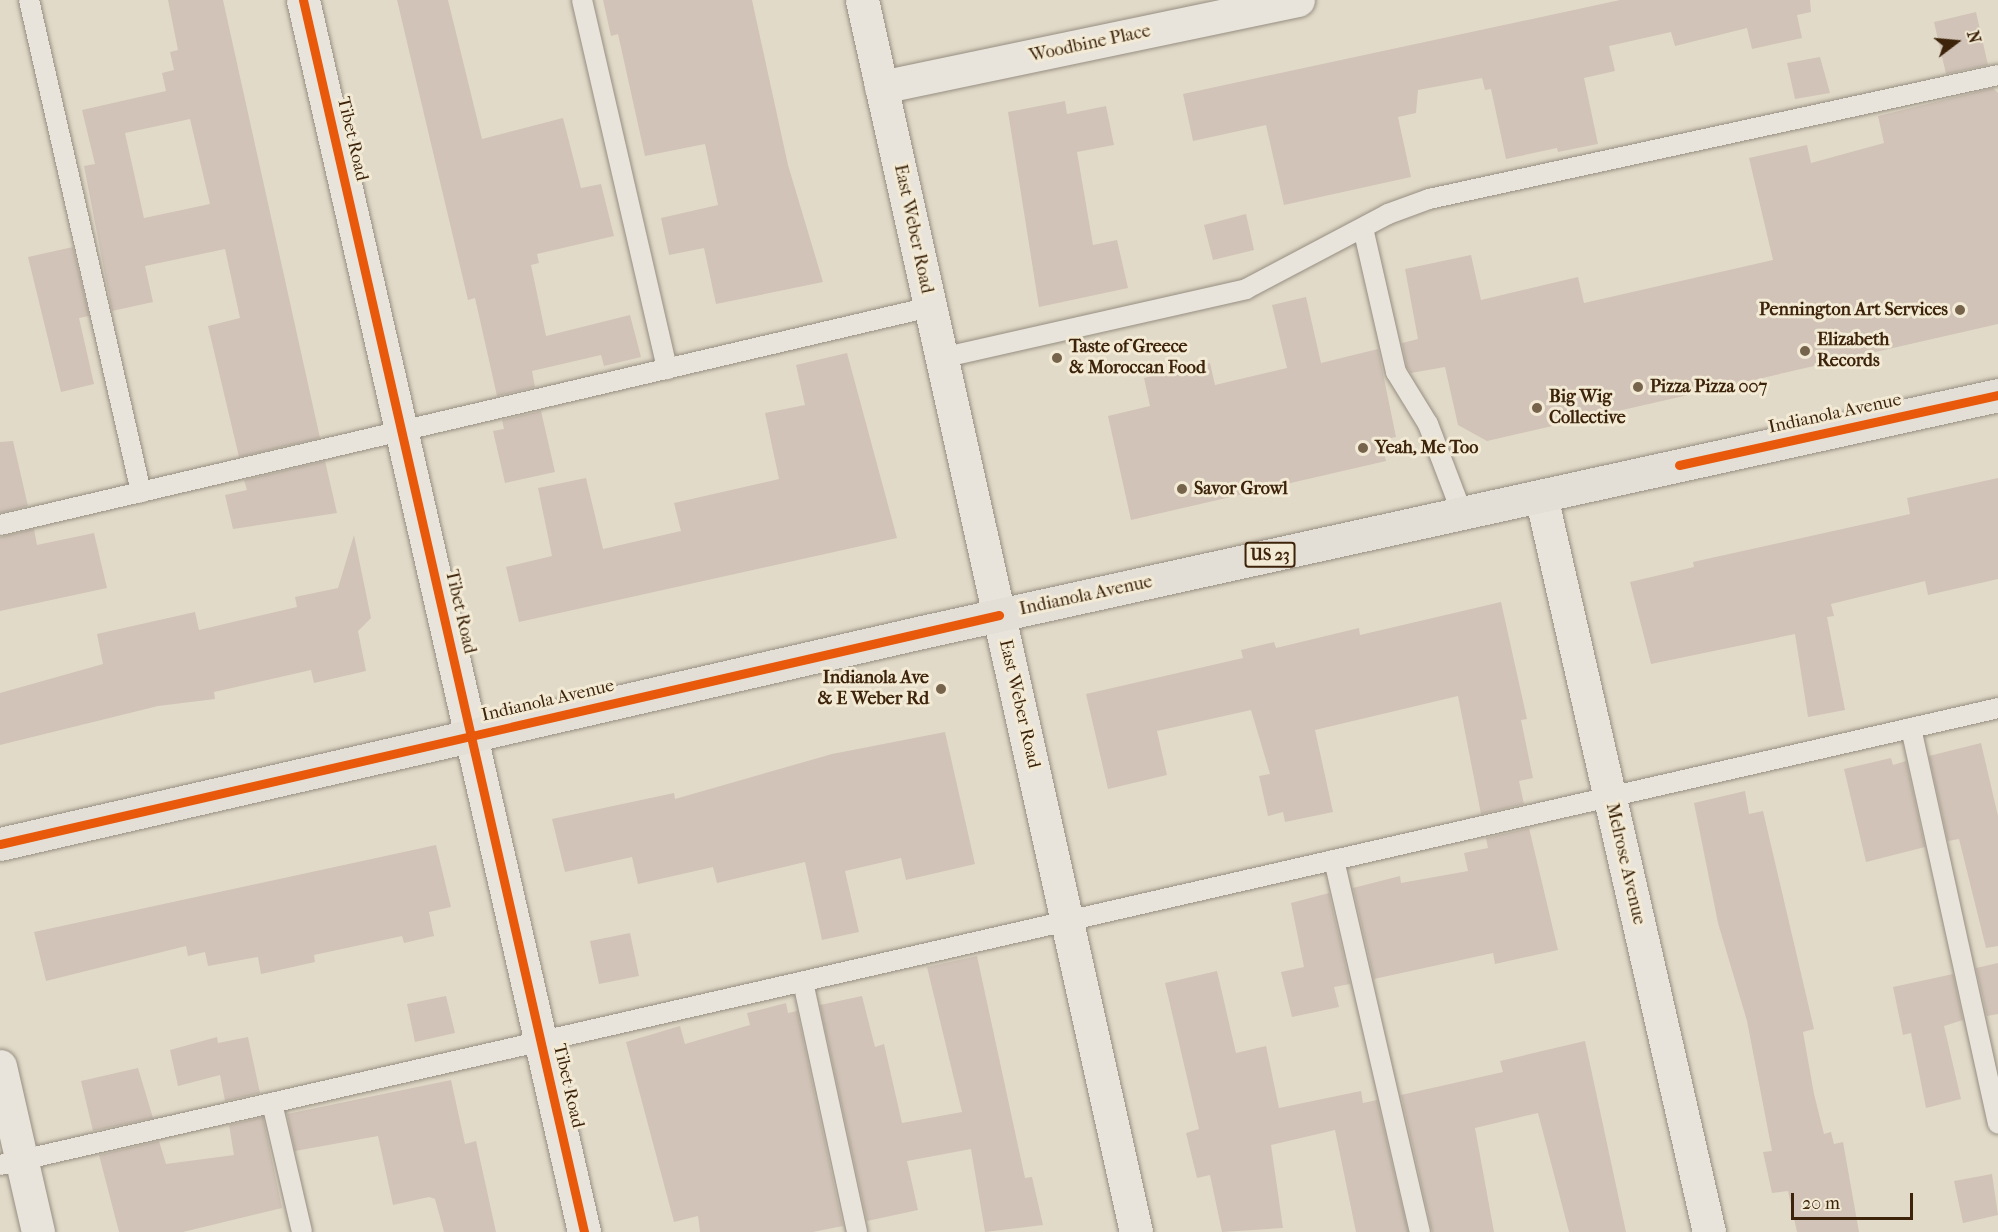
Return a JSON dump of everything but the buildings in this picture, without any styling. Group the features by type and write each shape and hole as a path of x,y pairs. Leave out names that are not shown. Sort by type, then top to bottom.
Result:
{"main road":[{"name":"Indianola Avenue","path":"0,844 999,615 1998,395"}],"street":[{"name":"Tibet Road","path":"303,0 584,1232"},
{"name":"East Weber Road","path":"862,0 1136,1232"},
{"name":"Woodbine Place","path":"881,87 1298,0"},
{"name":"Melrose Avenue","path":"1541,496 1709,1232"},
{"path":"0,1066 11,1163 38,1232"}],"lane":[{"path":"29,0 141,492"},
{"path":"582,0 667,369"},
{"path":"941,358 1225,295 1266,280 1363,228 1429,200 1998,75"},
{"path":"1363,228 1396,372 1428,424 1462,513"},
{"path":"0,525 930,307"},
{"path":"11,1163 1998,708"},
{"path":"1911,728 1998,1124"},
{"path":"1334,860 1420,1232"},
{"path":"802,982 857,1232"},
{"path":"272,1103 302,1232"}],"cycle path":[{"path":"303,0 584,1232"},
{"path":"1679,465 1998,395"},
{"path":"0,844 999,615"}],"place":[{"name":"Pennington Art Services","path":"1960,310"},
{"name":"Elizabeth Records","path":"1805,351"},
{"name":"Taste of Greece & Moroccan Food","path":"1057,358"},
{"name":"Pizza Pizza 007","path":"1638,387"},
{"name":"Big Wig Collective","path":"1537,408"},
{"name":"Yeah, Me Too","path":"1363,448"},
{"name":"Savor Growl","path":"1182,489"},
{"name":"Indianola Ave & E Weber Rd","path":"941,689"}]}
